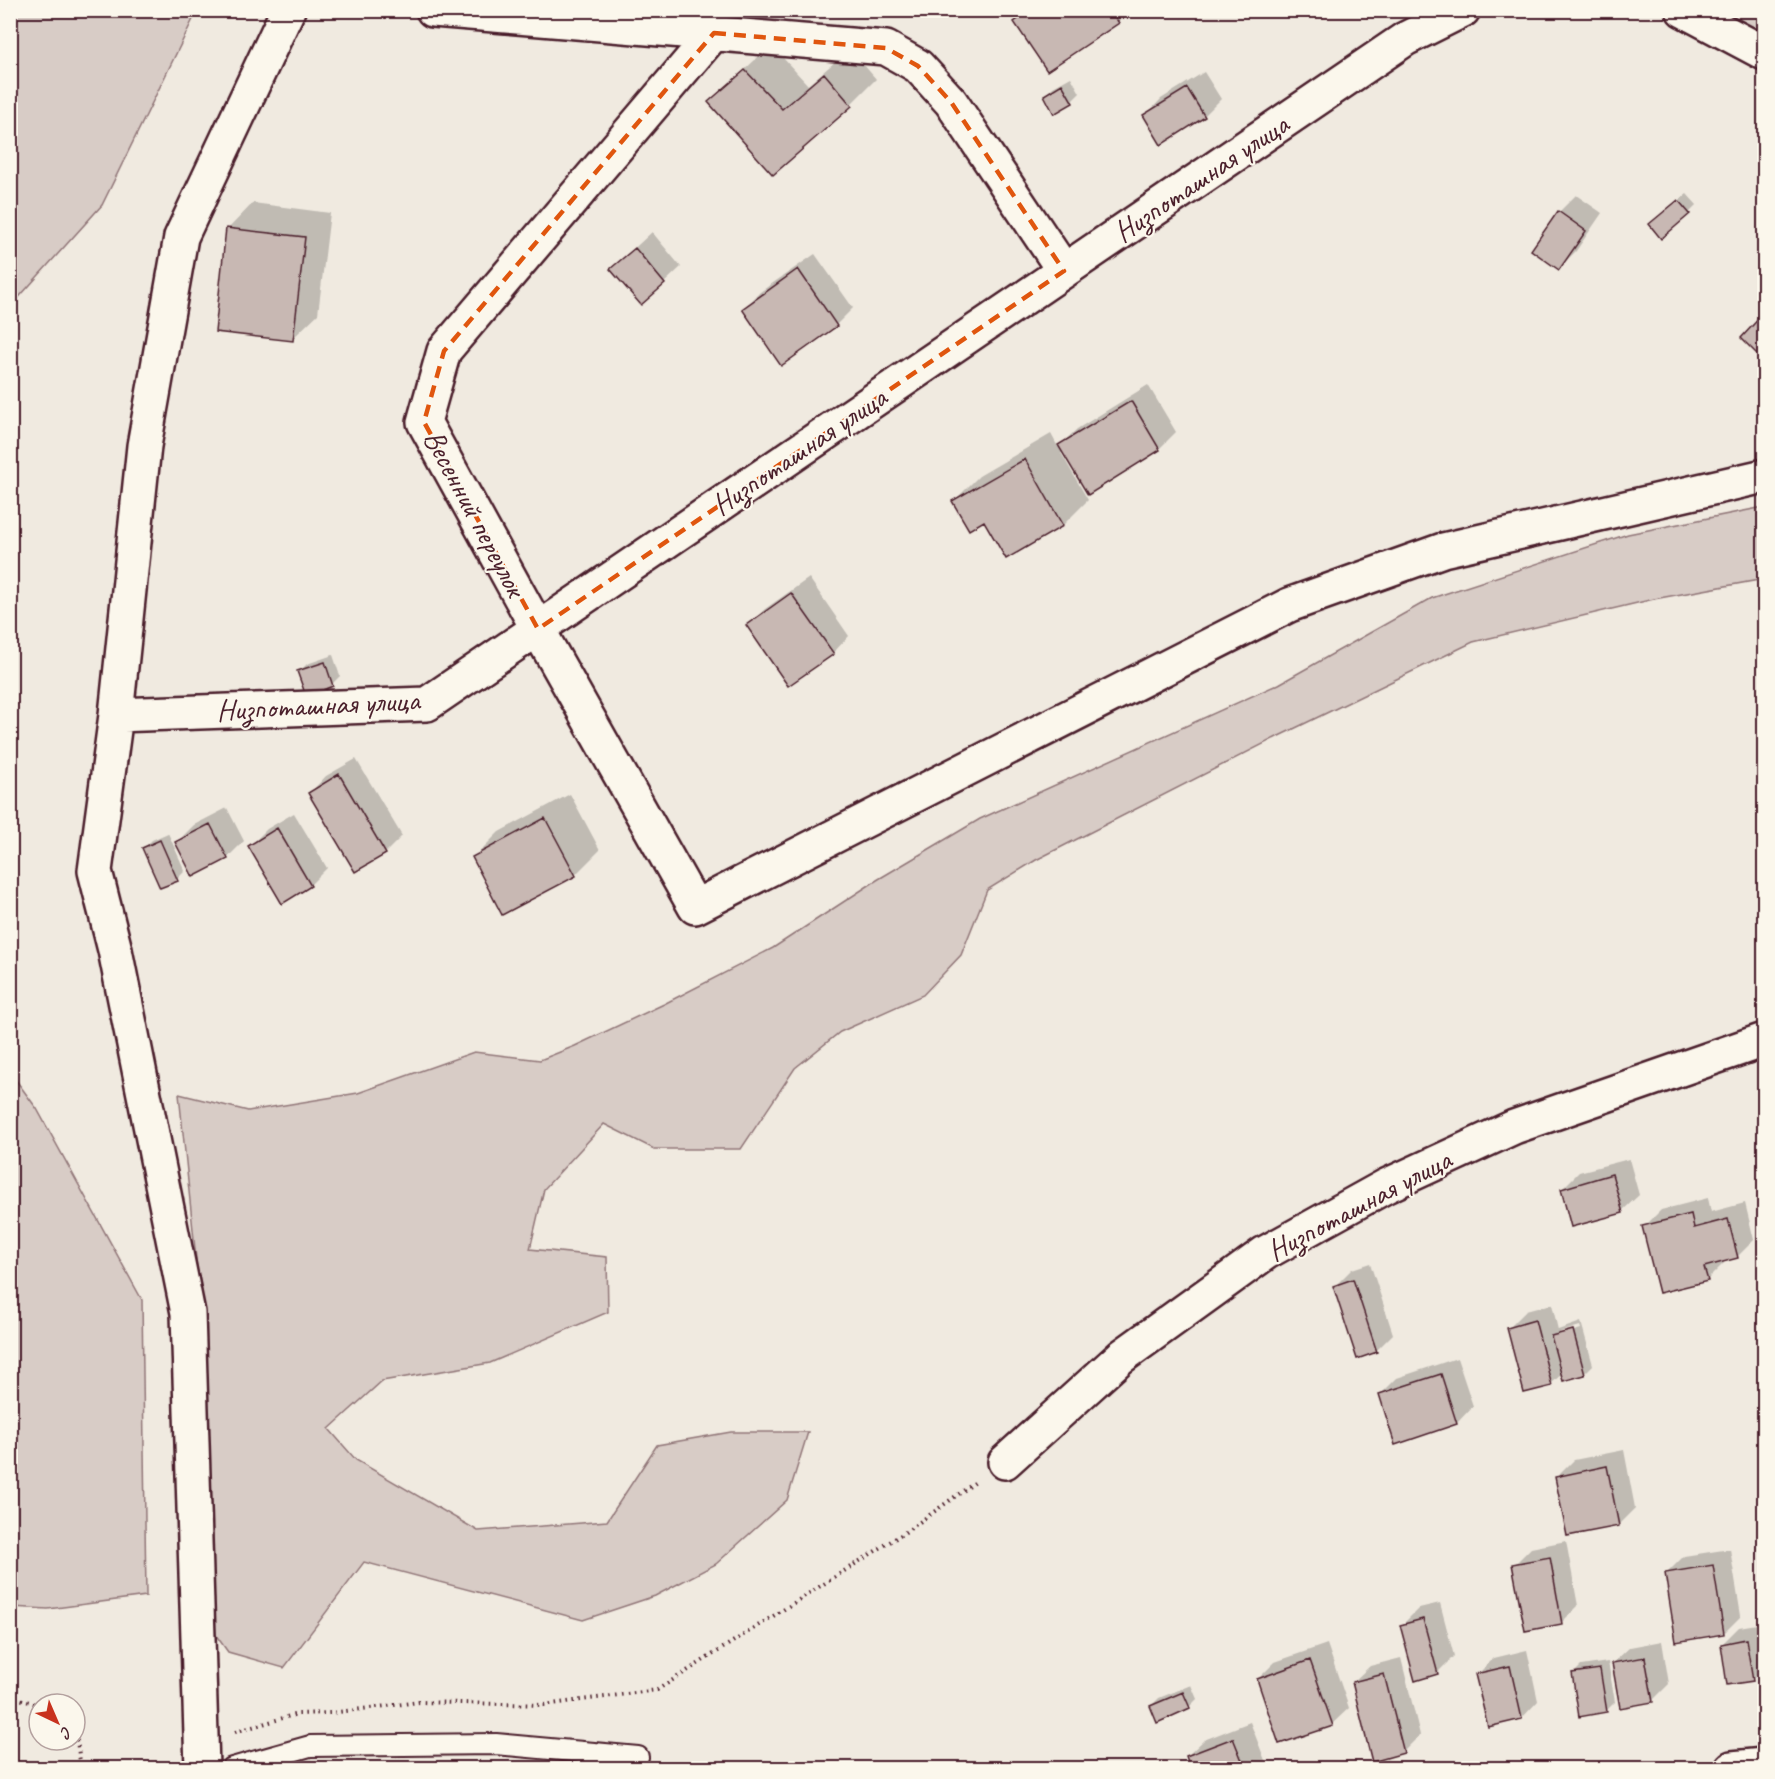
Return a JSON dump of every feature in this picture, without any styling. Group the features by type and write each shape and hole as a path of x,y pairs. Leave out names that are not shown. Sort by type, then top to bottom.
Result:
{"street":[{"path":"201,1755 188,1313 115,950 95,871 116,715 144,446 181,237 288,10"},
{"path":"433,10 886,48 918,66 951,102 1064,271"},
{"name":"Низпоташная улица","path":"116,715 427,704 1064,271 1406,25 1463,10"},
{"path":"1683,10 1764,53"},
{"name":"Весенний переулок","path":"714,33 444,351 424,422 695,907 1289,605 1443,549 1764,476"},
{"name":"Низпоташная улица","path":"1005,1462 1121,1357 1265,1252 1386,1186 1514,1127 1764,1040"},
{"path":"1732,1768 1764,1765"}],"lane":[{"path":"232,1768 310,1746 496,1744 638,1757"}],"path":[{"path":"201,1755 297,1714 330,1713 419,1702 544,1705 657,1690 907,1531 1005,1462"},
{"path":"10,1696 27,1702"},
{"path":"79,1752 81,1768"}],"highlighted area":[{"path":"714,33 886,48 918,66 951,102 1064,271 538,629 424,422 444,351"}],"shaded area":[{"path":"11,10 197,11 102,205 11,306"},
{"path":"1683,11 1764,11 1764,53"},
{"path":"1764,507 1764,579 1654,599 1473,642 1279,736 1036,860 987,890 961,955 923,995 840,1032 795,1068 741,1149 654,1149 604,1124 544,1189 530,1249 607,1257 608,1312 490,1363 382,1381 329,1429 356,1460 478,1531 607,1521 657,1445 731,1432 808,1432 787,1500 716,1564 655,1596 583,1620 364,1562 284,1668 228,1652 213,1631 199,1288 179,1094 248,1111 358,1093 474,1052 540,1060 664,1004 773,948 877,880 980,819 1279,684 1432,598 1628,534"},
{"path":"10,1072 37,1109 142,1300 146,1596 48,1609 11,1607"}],"building":[{"path":"1031,10 1110,10 1119,23 1047,71 1014,22"},
{"path":"745,70 782,109 824,73 852,106 773,175 708,102"},
{"path":"1062,84 1073,103 1054,114 1044,95"},
{"path":"1187,88 1205,117 1161,145 1143,115"},
{"path":"1678,200 1690,214 1661,239 1649,224"},
{"path":"1558,211 1586,231 1559,270 1531,250"},
{"path":"226,228 305,237 293,341 215,332"},
{"path":"635,248 665,284 641,305 610,269"},
{"path":"798,269 837,326 781,366 742,309"},
{"path":"1764,313 1764,361 1741,338"},
{"path":"1131,401 1160,450 1088,495 1058,445"},
{"path":"1025,459 1063,526 1006,559 984,521 969,530 952,501"},
{"path":"791,593 834,654 788,686 746,625"},
{"path":"325,662 333,686 306,696 297,671"},
{"path":"339,774 386,854 355,872 308,793"},
{"path":"545,818 576,876 502,915 472,857"},
{"path":"210,824 228,859 193,877 175,842"},
{"path":"277,828 311,886 282,904 248,846"},
{"path":"160,840 178,881 160,888 142,848"},
{"path":"1612,1174 1623,1213 1571,1227 1561,1189"},
{"path":"1691,1214 1694,1228 1728,1219 1738,1258 1704,1267 1708,1281 1659,1293 1642,1226"},
{"path":"1353,1279 1377,1352 1357,1359 1333,1286"},
{"path":"1535,1320 1552,1386 1524,1393 1507,1328"},
{"path":"1573,1330 1585,1375 1563,1381 1551,1336"},
{"path":"1441,1374 1457,1424 1395,1445 1379,1394"},
{"path":"1607,1466 1619,1526 1567,1536 1555,1477"},
{"path":"1550,1557 1562,1624 1525,1631 1512,1564"},
{"path":"1713,1565 1724,1634 1676,1642 1665,1573"},
{"path":"1423,1619 1438,1674 1415,1681 1400,1625"},
{"path":"1746,1639 1753,1681 1727,1685 1721,1644"},
{"path":"1645,1657 1653,1702 1620,1708 1612,1663"},
{"path":"1310,1660 1333,1726 1279,1744 1257,1679"},
{"path":"1510,1666 1522,1719 1488,1727 1475,1674"},
{"path":"1600,1669 1607,1712 1579,1717 1572,1673"},
{"path":"1384,1674 1404,1753 1372,1762 1352,1682"},
{"path":"1183,1692 1190,1708 1157,1723 1150,1706"},
{"path":"1233,1738 1245,1768 1190,1768 1186,1756"}]}
